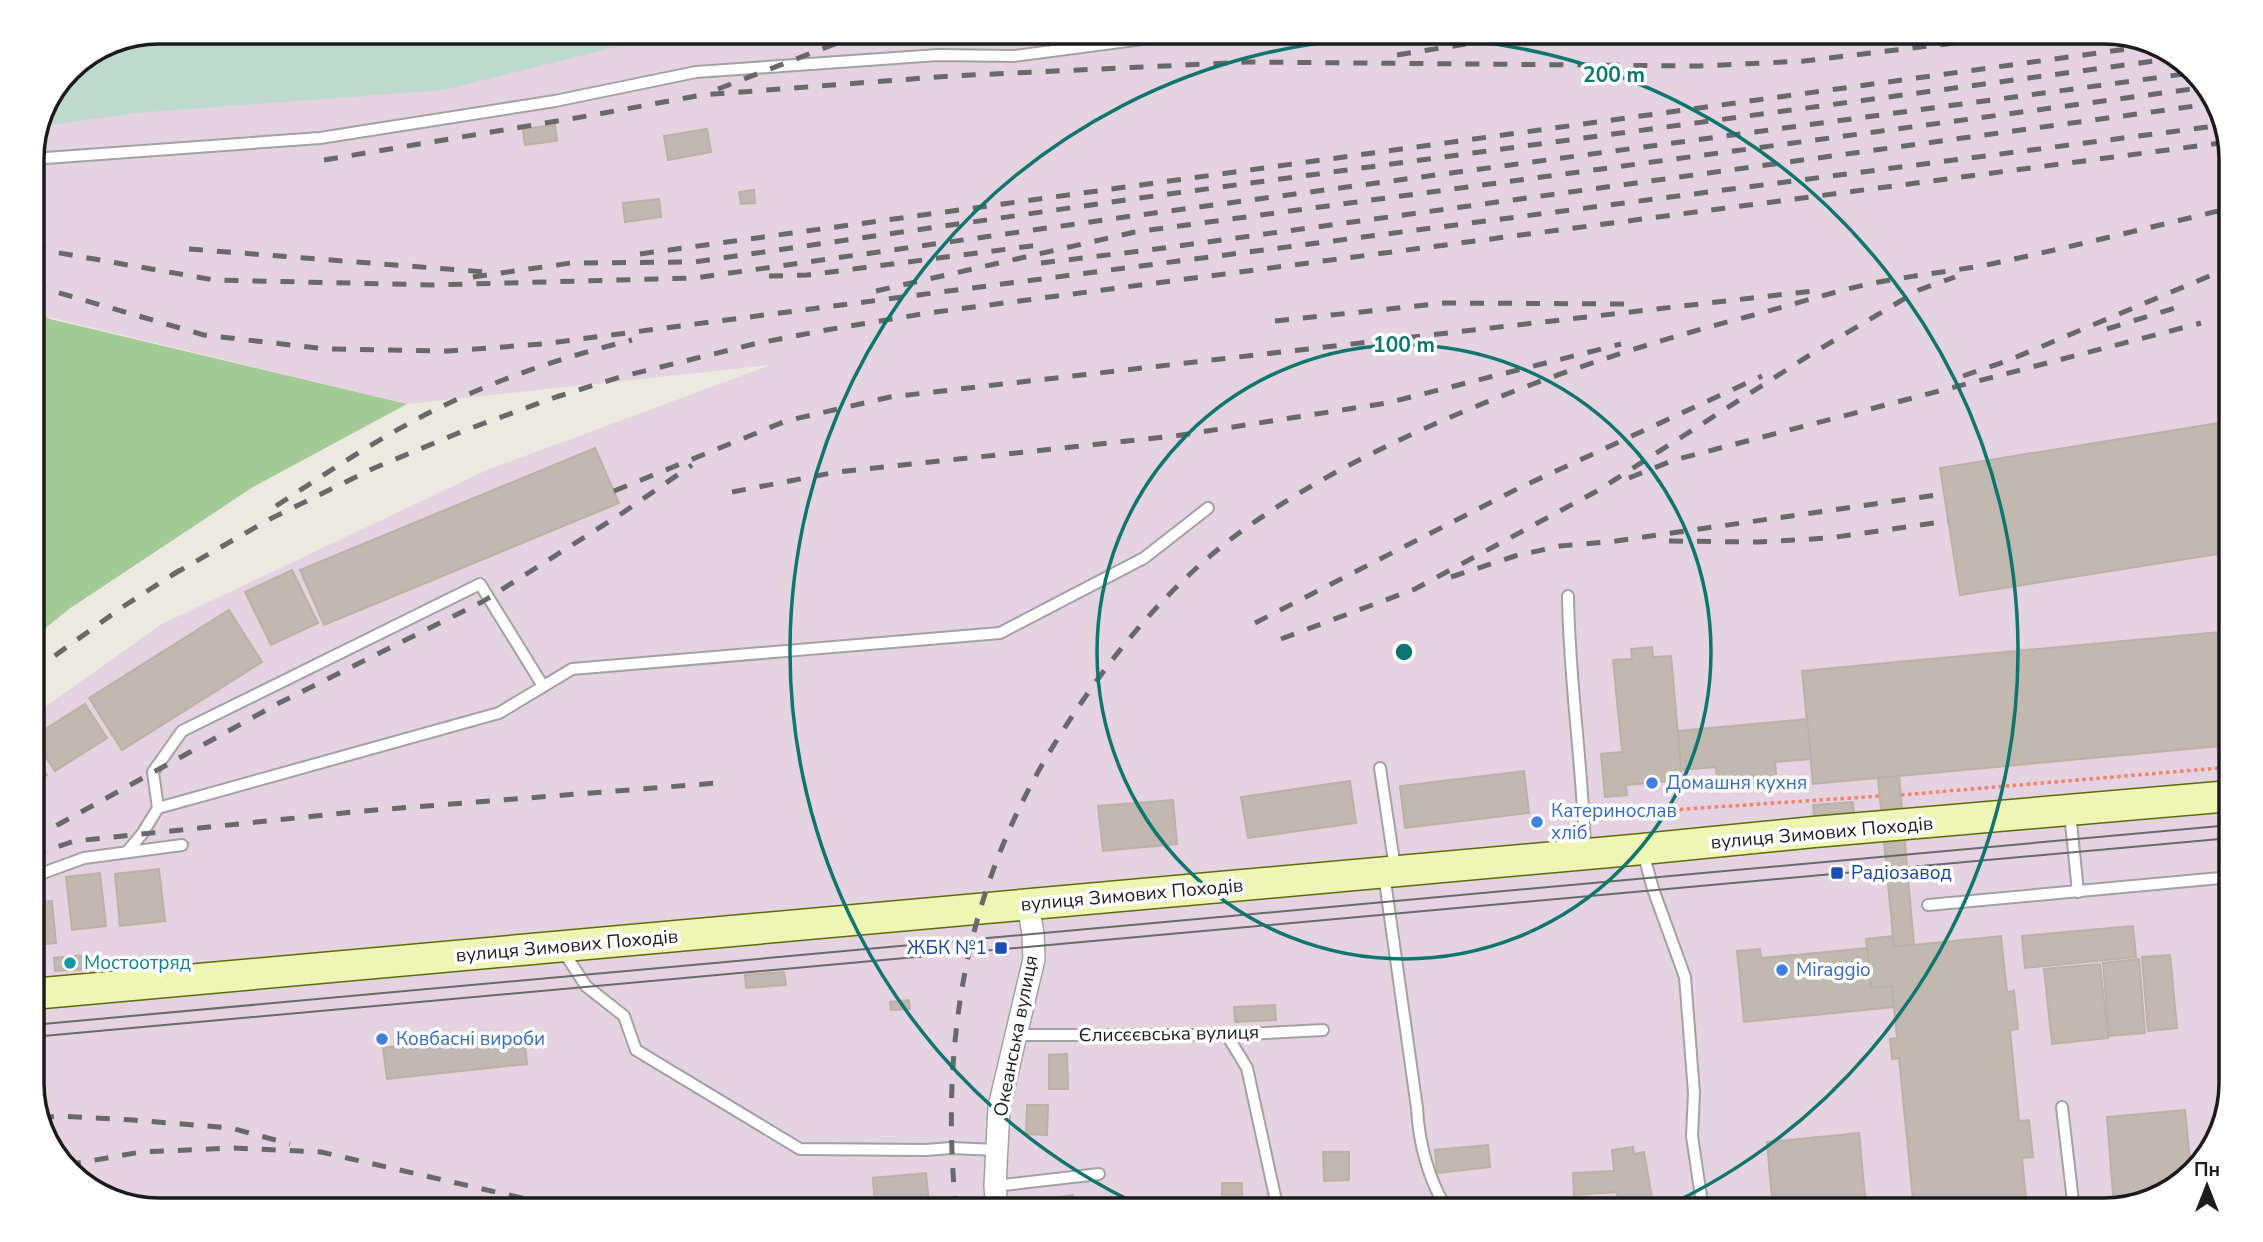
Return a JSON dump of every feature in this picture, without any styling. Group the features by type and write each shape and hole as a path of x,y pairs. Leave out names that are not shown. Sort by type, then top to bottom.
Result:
{"main road":[{"name":"вулиця Зимових Походів","path":"44,993 2219,797"}],"street":[{"name":"Океанська вулиця","path":"996,1198 999,1107 1034,959 1028,905"}],"lane":[{"path":"44,158 320,138 555,101 696,72 938,55 1014,56 1105,44"},
{"path":"158,807 499,713 572,669 1000,633 1144,558 1208,508"},
{"path":"127,852 142,834 158,807 153,772 182,731 480,583 543,686"},
{"path":"1568,597 1568,635 1585,854"},
{"path":"1380,768 1418,1138 1434,1189 1440,1198"},
{"path":"2070,810 2078,892"},
{"path":"44,873 84,858 182,845"},
{"path":"1643,849 1653,890 1685,977 1694,1093 1692,1136 1701,1198"},
{"path":"1928,905 2219,878"},
{"path":"560,947 586,986 624,1016 636,1050 800,1149 997,1150"},
{"name":"Єлисєєвська вулиця","path":"1015,1035 1227,1035 1323,1031"},
{"path":"1227,1035 1247,1068 1275,1198"},
{"path":"2062,1107 2073,1198"},
{"path":"995,1186 1099,1174"}],"path":[{"path":"1900,795 2219,768"},
{"path":"1584,816 1880,796"}],"shaded area":[{"path":"159,44 2104,44 2141,50 2168,63 2191,83 2200,95 2213,122 2219,152 2219,1083 2215,1113 2200,1147 2197,1151 2172,1151 2172,1176 2155,1186 2126,1196 2104,1198 159,1198 122,1192 83,1170 63,1147 56,1134 50,1120 44,1090 44,708 162,624 487,470 771,365 407,404 44,316 44,152 48,129 56,108 83,72 101,59 122,50"}],"green space":[{"path":"628,44 444,90 136,113 49,125 56,108 83,72 101,59 137,46"},
{"path":"44,316 407,404 253,487 69,609 44,629"}],"building":[{"path":"555,125 557,141 525,145 523,129"},
{"path":"707,129 711,152 668,160 664,136"},
{"path":"754,190 755,203 741,204 739,192"},
{"path":"659,199 661,217 625,222 623,203"},
{"path":"2219,423 2219,554 1960,595 1940,468"},
{"path":"595,448 619,503 324,625 300,570"},
{"path":"292,570 318,623 271,645 245,592"},
{"path":"229,610 262,662 122,750 89,698"},
{"path":"2219,632 2219,746 1813,784 1802,671"},
{"path":"1652,647 1653,657 1671,656 1682,780 1626,785 1627,795 1605,797 1601,754 1622,752 1613,660 1632,659 1631,649"},
{"path":"85,704 107,738 55,771 44,754 44,730"},
{"path":"1807,719 1811,759 1775,762 1777,782 1718,787 1716,767 1681,770 1678,731"},
{"path":"1524,771 1529,813 1405,828 1400,786"},
{"path":"1899,776 1914,945 1894,947 1878,778"},
{"path":"1350,781 1356,823 1248,838 1241,797"},
{"path":"1173,800 1177,844 1103,851 1098,806"},
{"path":"1853,802 1854,815 1814,818 1813,805"},
{"path":"159,869 165,921 120,926 115,874"},
{"path":"100,873 106,926 72,930 66,877"},
{"path":"52,901 56,943 44,944 44,902"},
{"path":"2133,926 2136,957 2025,968 2022,936"},
{"path":"1893,936 1894,947 2001,936 2007,992 2014,991 2018,1029 2010,1030 2019,1121 2029,1120 2033,1157 2022,1158 2026,1198 1913,1198 1899,1058 1892,1059 1890,1039 1897,1038 1892,986 1871,988 1866,939"},
{"path":"1867,948 1871,988 1892,986 1894,1007 1744,1022 1737,951 1760,949 1761,958"},
{"name":"Мостоотряд","path":"85,955 86,969 55,971 54,958"},
{"path":"2170,955 2177,1028 2148,1031 2142,957"},
{"path":"2139,959 2145,1033 2109,1036 2103,963"},
{"path":"2100,964 2108,1038 2052,1044 2044,969"},
{"path":"784,972 786,985 746,988 745,975"},
{"path":"909,1000 910,1009 891,1010 890,1002"},
{"path":"1275,1005 1276,1020 1235,1022 1234,1007"},
{"path":"524,1033 527,1064 387,1079 383,1048"},
{"path":"1067,1054 1068,1089 1049,1089 1049,1055"},
{"path":"1027,1105 1048,1105 1047,1135 1026,1134"},
{"path":"2185,1110 2189,1151 2172,1151 2172,1176 2141,1192 2113,1197 2107,1117"},
{"path":"1859,1133 1865,1198 1772,1198 1767,1142"},
{"path":"1488,1145 1490,1167 1437,1173 1435,1150"},
{"path":"1633,1147 1634,1154 1644,1152 1652,1198 1618,1198 1617,1192 1574,1195 1573,1173 1614,1171 1612,1150"},
{"path":"1323,1152 1349,1152 1349,1180 1324,1181"},
{"path":"926,1173 928,1198 874,1198 873,1178"},
{"path":"1222,1183 1242,1183 1242,1198 1222,1198"}],"tram line":[{"path":"44,1024 2219,826"},
{"path":"44,1036 2219,839"}],"railway":[{"path":"718,89 835,44"},
{"path":"1397,55 1466,44"},
{"path":"324,160 702,95 950,76 1249,62 1700,66 1804,61 1946,44"},
{"path":"640,254 2134,48"},
{"path":"473,277 571,263 694,262 1132,199 2162,60"},
{"path":"44,249 214,280 434,285 695,278 1132,216 2182,74"},
{"path":"876,291 1135,232 2195,89"},
{"path":"1041,263 2205,105"},
{"path":"44,288 204,335 326,349 448,351 542,344 2214,126"},
{"path":"172,575 270,519 372,469 463,431 620,377 754,344 928,313 2218,143"},
{"path":"955,1198 952,1090 956,1032 978,917 996,862 1020,807 1049,753 1111,662 1183,580 1239,533 1298,494 1392,444 1489,401 1618,354 1864,285 1991,264 2219,211"},
{"path":"769,276 807,275 1047,244"},
{"path":"189,249 486,272"},
{"path":"1963,376 2007,361 2219,272"},
{"path":"1281,639 1415,589 1597,491 1813,353 1919,290 1955,277"},
{"path":"614,491 786,421 890,397 1813,291"},
{"path":"1275,321 1445,303 1627,304"},
{"path":"2107,329 2178,307"},
{"path":"1629,478 1674,460 2201,323"},
{"path":"276,506 381,439 443,406 522,373 632,340"},
{"path":"732,492 837,472 1175,436 1387,403 1621,344"},
{"path":"1255,623 1517,489 1762,376"},
{"path":"44,832 279,703 482,602 621,514 692,465"},
{"path":"1451,577 1515,556 1560,546 1616,541 1944,494"},
{"path":"1669,541 1758,542 1829,538 1948,521"},
{"path":"44,663 180,570"},
{"path":"44,851 75,841 363,811 717,783"},
{"path":"49,1117 231,1128 290,1144"},
{"path":"76,1163 141,1152 234,1148 321,1152 522,1198"}],"place":[{"name":"Домашня кухня","path":"1652,783"},
{"name":"Катеринослав хліб","path":"1537,822"},
{"name":"Радіозавод","path":"1837,873"},
{"name":"ЖБК №1","path":"1001,948"},
{"name":"Мостоотряд","path":"70,963"},
{"name":"Miraggio","path":"1782,970"},
{"name":"Ковбасні вироби","path":"382,1039"}]}
